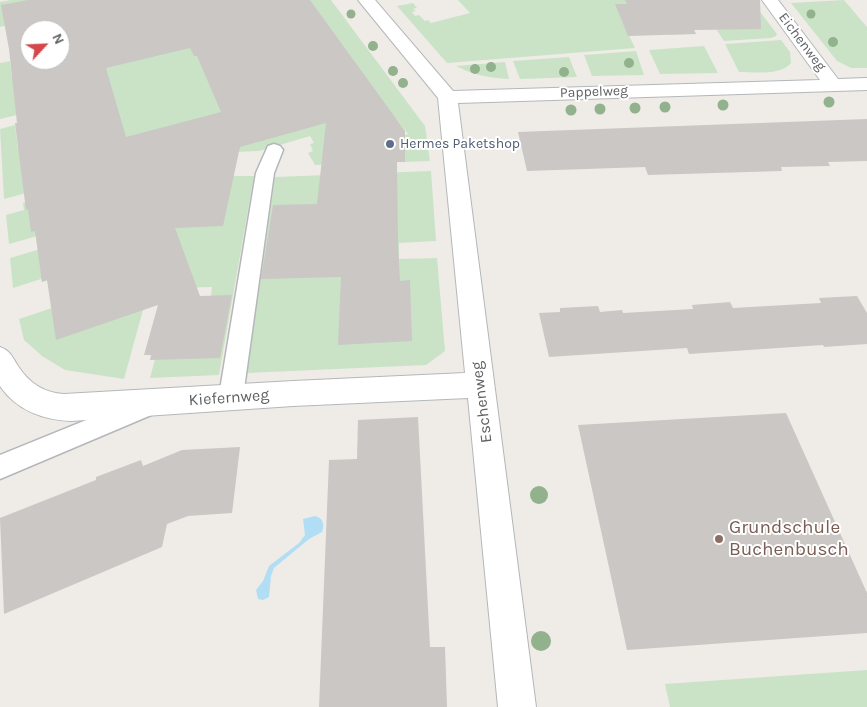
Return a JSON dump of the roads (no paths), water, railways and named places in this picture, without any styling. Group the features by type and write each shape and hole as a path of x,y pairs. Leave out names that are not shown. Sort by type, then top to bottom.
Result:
{"street":[{"path":"366,0 448,97"},
{"name":"Eichenweg","path":"770,0 833,85"},
{"name":"Pappelweg","path":"448,97 867,84"},
{"name":"Eschenweg","path":"448,97 517,707"},
{"name":"Kiefernweg","path":"0,358 6,374 19,390 34,400 65,408 156,403 231,396 480,385"}],"lane":[{"path":"231,396 265,173 274,150"},
{"path":"0,467 156,403"}],"water":[{"path":"315,516 323,522 322,532 309,539 274,568 271,576 269,597 263,600 258,599 256,590 263,581 269,566 299,543 305,535 303,519"}],"place":[{"name":"Hermes Paketshop","path":"390,144"},
{"name":"Grundschule Buchenbusch","path":"719,539"}]}
